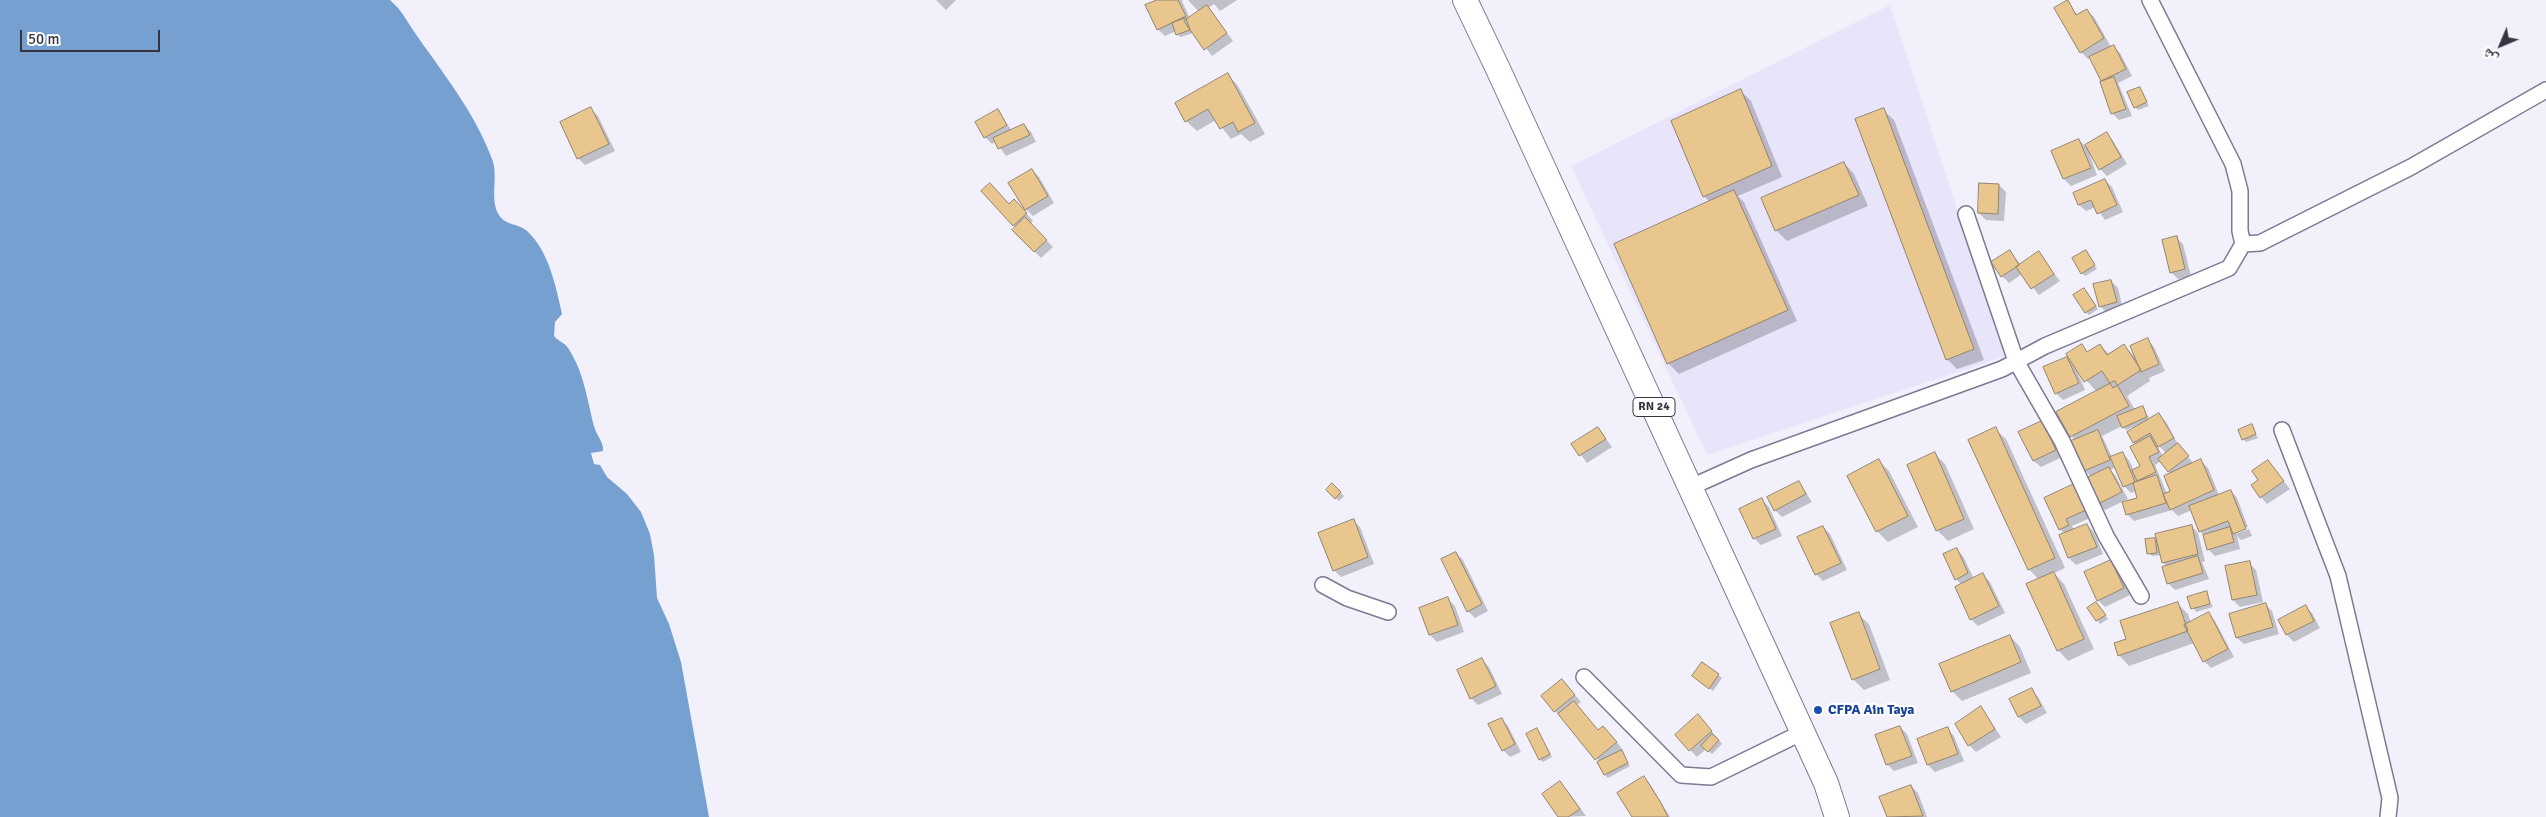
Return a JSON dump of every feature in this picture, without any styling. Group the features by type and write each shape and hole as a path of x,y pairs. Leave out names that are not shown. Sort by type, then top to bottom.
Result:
{"main road":[{"name":"RN 24","path":"1465,0 1803,732 1826,783 1837,817"}],"street":[{"path":"1691,487 1751,460 2002,369 2045,346 2229,268 2243,244 2240,231 2240,192 2233,164 2150,0"},
{"path":"2243,244 2260,243 2411,167 2546,90"},
{"path":"1966,214 2016,361 2062,441 2106,536 2141,596"},
{"path":"2282,430 2338,576 2390,798 2388,817"},
{"path":"1322,585 1347,598 1388,612"},
{"path":"1584,677 1681,775 1711,777 1803,732"}],"shaded area":[{"path":"1890,5 2006,356 1707,455 1571,166"}],"water":[{"path":"0,0 390,0 398,8 457,92 485,142 494,166 494,195 499,215 505,221 527,231 535,239 546,259 562,314 555,322 554,336 566,346 578,367 595,429 602,445 603,451 591,453 594,464 600,465 607,477 627,494 641,512 650,534 654,555 657,598 669,624 681,662 709,817 0,817"}],"building":[{"path":"1157,0 1178,0 1186,16 1157,30 1145,5"},
{"path":"2068,0 2076,15 2087,9 2104,38 2080,53 2054,8"},
{"path":"1207,5 1227,33 1204,50 1184,21"},
{"path":"1186,18 1190,30 1176,35 1172,23"},
{"path":"2114,45 2126,69 2101,81 2089,57"},
{"path":"1228,73 1255,123 1238,132 1233,122 1220,129 1208,109 1185,122 1175,103"},
{"path":"2114,77 2126,109 2111,114 2100,82"},
{"path":"2140,87 2147,102 2134,108 2127,92"},
{"path":"1741,89 1772,166 1703,197 1671,121"},
{"path":"591,107 609,144 577,159 560,122"},
{"path":"1884,108 1974,349 1946,360 1855,119"},
{"path":"998,109 1007,125 984,138 975,122"},
{"path":"1024,124 1030,135 998,149 993,138"},
{"path":"2107,132 2121,157 2099,170 2085,145"},
{"path":"2079,139 2091,168 2063,179 2051,151"},
{"path":"1844,162 1859,195 1775,231 1761,198"},
{"path":"1032,169 1048,196 1025,210 1008,183"},
{"path":"2105,179 2117,205 2097,214 2091,200 2078,205 2073,193"},
{"path":"990,183 1009,204 1014,199 1027,213 1013,226 981,191"},
{"path":"1979,183 1999,184 1998,214 1978,213"},
{"path":"1734,190 1788,310 1667,364 1614,244"},
{"path":"1025,217 1047,240 1034,252 1012,230"},
{"path":"2177,236 2185,269 2170,273 2162,240"},
{"path":"2010,250 2019,265 2001,277 1991,262"},
{"path":"2086,250 2095,265 2081,274 2072,258"},
{"path":"2039,251 2054,274 2031,289 2016,267"},
{"path":"2111,280 2117,302 2099,307 2093,284"},
{"path":"2084,288 2096,306 2085,313 2073,295"},
{"path":"2148,338 2159,364 2141,372 2130,346"},
{"path":"2082,344 2087,352 2100,344 2107,355 2124,344 2141,370 2113,388 2102,371 2084,382 2066,354"},
{"path":"2067,357 2079,383 2055,394 2043,367"},
{"path":"2115,381 2129,406 2070,437 2056,412"},
{"path":"2143,406 2147,417 2122,428 2117,416"},
{"path":"2159,413 2174,438 2158,447 2150,433 2133,443 2127,432"},
{"path":"2042,421 2056,450 2033,461 2018,432"},
{"path":"2252,424 2256,434 2242,440 2238,430"},
{"path":"1598,427 1606,439 1579,456 1571,444"},
{"path":"1996,427 2055,558 2028,570 1968,440"},
{"path":"2098,430 2110,460 2084,471 2071,441"},
{"path":"2150,436 2159,452 2149,457 2156,472 2137,481 2132,470 2140,466 2130,447"},
{"path":"2178,443 2189,456 2168,472 2158,459"},
{"path":"1935,452 1964,519 1936,531 1907,465"},
{"path":"2123,452 2135,482 2123,487 2110,457"},
{"path":"1879,459 1908,516 1876,532 1847,476"},
{"path":"2201,459 2214,490 2170,510 2163,494 2170,491 2164,476"},
{"path":"2268,460 2284,481 2260,498 2251,485 2258,480 2252,471"},
{"path":"2109,467 2122,492 2098,504 2085,479"},
{"path":"2157,475 2166,503 2126,515 2122,502 2137,498 2133,483"},
{"path":"1799,481 1806,494 1774,511 1767,497"},
{"path":"1332,483 1341,492 1335,499 1326,490"},
{"path":"2074,484 2086,510 2066,519 2069,525 2059,530 2044,498"},
{"path":"2231,490 2246,529 2233,534 2228,521 2199,532 2189,506"},
{"path":"1762,498 1776,529 1753,539 1739,509"},
{"path":"1354,519 1368,557 1333,571 1318,533"},
{"path":"2087,524 2097,547 2068,558 2059,535"},
{"path":"2192,525 2198,554 2162,563 2155,534"},
{"path":"1823,526 1841,563 1815,575 1797,537"},
{"path":"2230,527 2234,542 2207,550 2203,535"},
{"path":"2155,538 2157,553 2147,554 2145,539"},
{"path":"1957,548 1968,573 1955,580 1943,554"},
{"path":"1456,552 1482,604 1467,612 1441,559"},
{"path":"2198,556 2203,573 2167,584 2162,567"},
{"path":"2111,560 2124,588 2097,601 2084,572"},
{"path":"2250,561 2257,595 2232,600 2225,566"},
{"path":"2054,572 2084,639 2057,651 2026,584"},
{"path":"1983,573 1999,606 1970,620 1955,587"},
{"path":"2207,591 2210,604 2191,609 2187,597"},
{"path":"1448,597 1458,625 1429,635 1419,608"},
{"path":"2096,602 2106,615 2096,621 2087,608"},
{"path":"2178,602 2188,631 2118,656 2114,643 2126,639 2120,621"},
{"path":"2266,603 2273,627 2236,638 2229,614"},
{"path":"2306,605 2314,621 2286,635 2278,620"},
{"path":"1859,612 1880,669 1852,680 1830,623"},
{"path":"2209,612 2228,649 2203,662 2184,625"},
{"path":"2010,635 2021,662 1951,692 1939,664"},
{"path":"1482,658 1496,686 1470,699 1457,670"},
{"path":"1702,662 1719,674 1709,689 1692,676"},
{"path":"1562,679 1575,695 1554,712 1541,696"},
{"path":"2032,688 2041,706 2018,717 2009,699"},
{"path":"1574,701 1598,730 1603,726 1617,742 1595,760 1558,714"},
{"path":"1981,706 1995,729 1968,746 1955,724"},
{"path":"1698,714 1712,731 1689,751 1675,735"},
{"path":"1502,718 1515,744 1502,751 1488,724"},
{"path":"1900,726 1912,756 1886,765 1875,735"},
{"path":"1948,727 1958,754 1927,765 1917,739"},
{"path":"1537,728 1550,754 1539,760 1526,734"},
{"path":"1712,734 1719,740 1708,752 1701,746"},
{"path":"1622,750 1628,763 1604,775 1597,762"},
{"path":"1644,776 1668,817 1632,817 1617,793"},
{"path":"1560,781 1580,809 1568,817 1558,817 1542,794"},
{"path":"1911,785 1923,816 1887,817 1879,797"}],"place":[{"name":"CFPA Ain Taya","path":"1818,710"}]}
